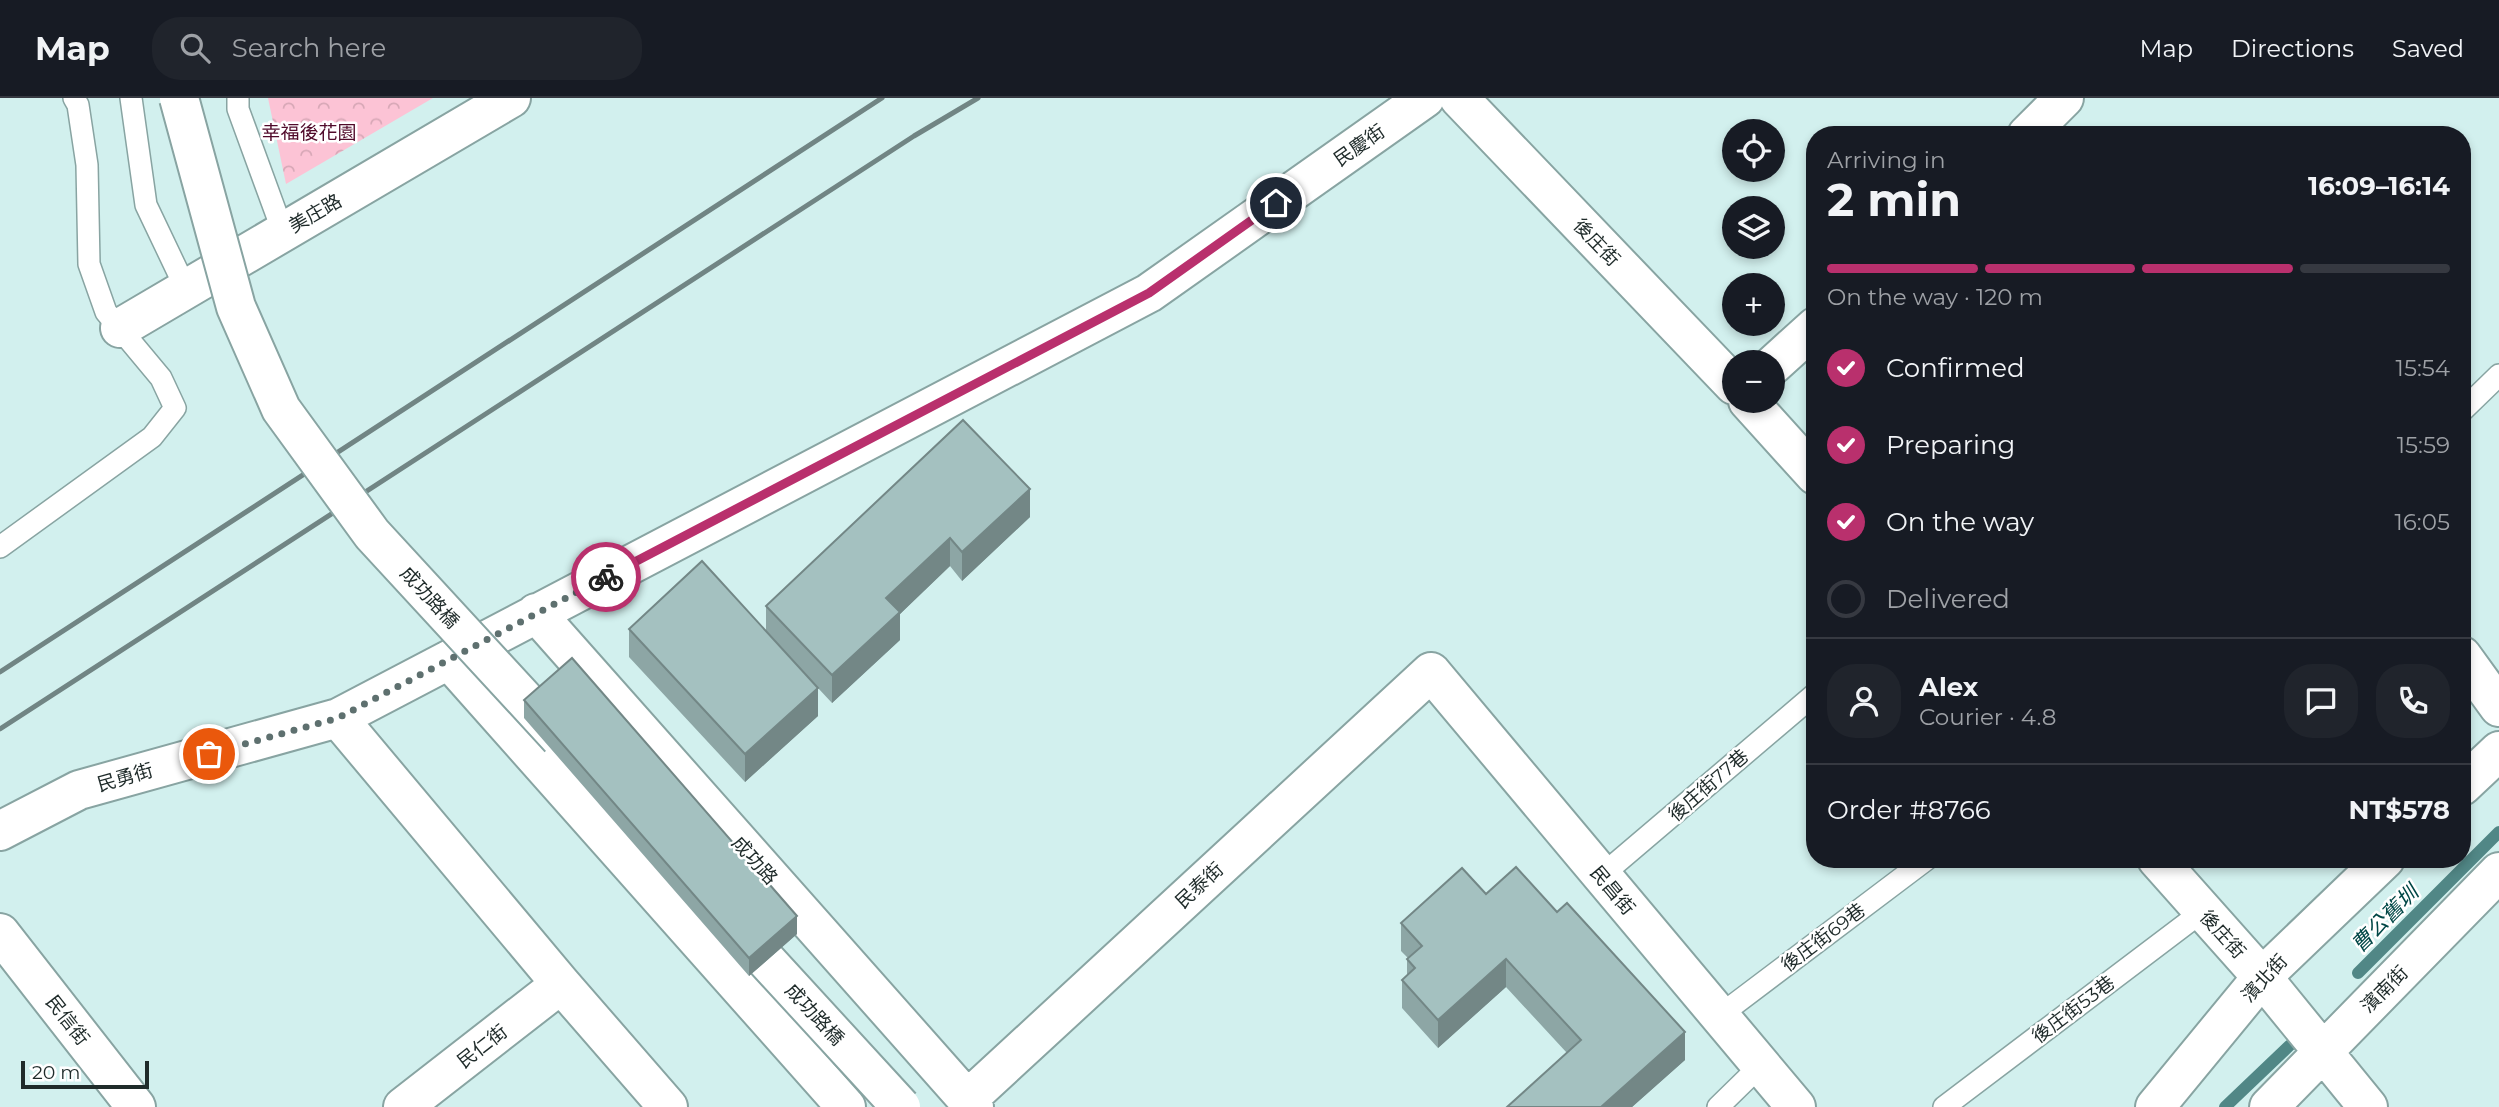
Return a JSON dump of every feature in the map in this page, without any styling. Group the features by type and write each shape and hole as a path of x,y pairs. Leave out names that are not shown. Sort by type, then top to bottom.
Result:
{"street":[{"name":"成功路橋","path":"179,98 236,307 281,409 372,534 659,845"},
{"name":"美庄路","path":"120,328 511,98"},
{"name":"民慶街","path":"338,718 1149,293 1425,98"},
{"name":"後庄街","path":"1459,98 1722,372"},
{"path":"2035,126 2064,98"},
{"path":"1785,354 1806,335"},
{"path":"1759,413 1806,465"},
{"name":"成功路","path":"536,613 971,1103"},
{"path":"449,660 846,1107"},
{"path":"2471,668 2499,707"},
{"name":"民泰街","path":"971,1103 1431,672"},
{"name":"民昌街","path":"1431,672 1796,1107"},
{"path":"338,718 668,1107"},
{"name":"民勇街","path":"0,831 79,790 338,718"},
{"path":"2471,777 2499,751"},
{"name":"後庄街","path":"2165,868 2262,977 2368,1107"},
{"name":"濱北街","path":"2155,1107 2262,977 2376,868"},
{"name":"濱南街","path":"2269,1107 2499,872"},
{"name":"成功路橋","path":"706,896 901,1107"},
{"name":"民信街","path":"0,933 136,1107"},
{"name":"民仁街","path":"403,1107 561,984"}],"lane":[{"path":"0,547 152,437 175,408 161,378 106,312 89,264 87,165 78,105 74,98"},
{"path":"131,98 146,205 187,289"},
{"path":"238,98 238,109 283,232"},
{"path":"2471,402 2499,375"},
{"name":"後庄街77巷","path":"1601,876 1806,702"},
{"name":"後庄街69巷","path":"1719,1016 1915,868"},
{"name":"後庄街53巷","path":"1944,1107 2203,911"},
{"path":"1717,1107 1761,1065"}],"green space":[{"name":"幸福後花園","path":"268,98 433,98 286,184"}],"building":[{"path":"963,420 1030,489 962,552 950,538 886,598 900,612 832,675 766,606"},
{"path":"702,561 818,688 745,754 629,629"},
{"path":"572,658 797,916 749,958 524,700"},
{"path":"1516,867 1557,912 1567,903 1685,1032 1601,1107 1507,1107 1581,1040 1506,959 1438,1020 1402,980 1415,968 1407,959 1422,946 1401,923 1462,868 1486,894"}],"waterway":[{"name":"曹公舊圳","path":"2471,860 2499,832"},
{"name":"曹公舊圳","path":"2358,973 2463,868"},
{"name":"曹公舊圳","path":"2225,1107 2289,1046"}],"railway":[{"path":"0,672 882,98"},
{"path":"0,729 914,136 978,98"}],"way so far":[{"path":"209,754 338,718 606,577"}],"route":[{"path":"606,577 1149,293 1276,203"}]}
